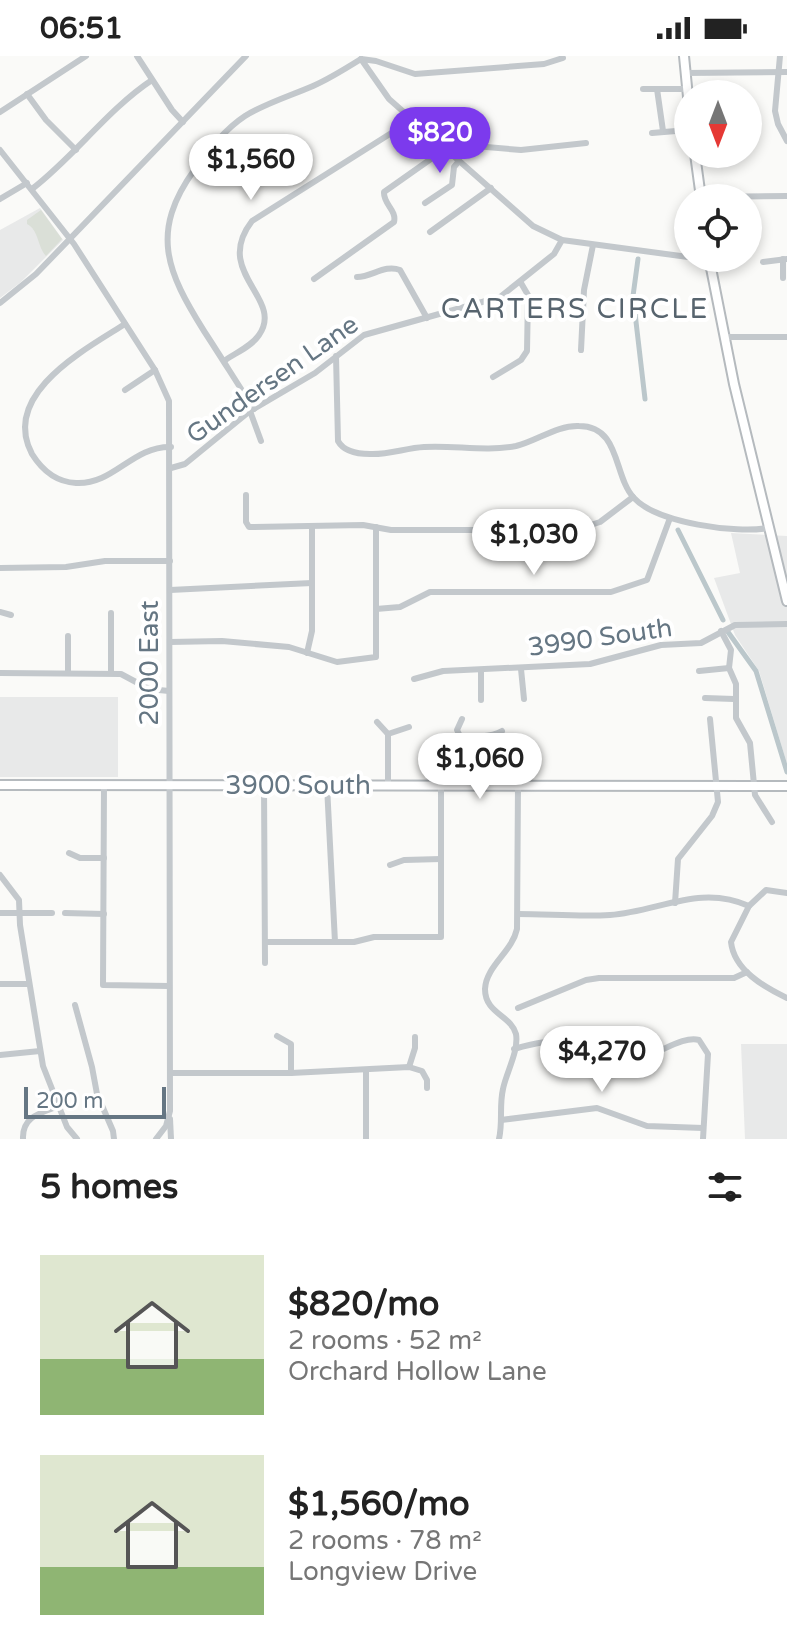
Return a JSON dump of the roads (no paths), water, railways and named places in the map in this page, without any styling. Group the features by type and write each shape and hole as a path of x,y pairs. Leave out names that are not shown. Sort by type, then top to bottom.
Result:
{"main road":[{"path":"684,56 686,80"},
{"path":"712,272 787,601"},
{"name":"3900 South","path":"0,785 787,786"}],"street":[{"path":"0,112 86,56"},
{"path":"137,56 183,122"},
{"path":"0,303 36,274 70,240 246,56"},
{"path":"780,56 783,73 775,111 787,141"},
{"path":"261,441 252,410 174,278 168,242 171,218 177,199 203,159 244,116 314,86 360,58 415,74 544,64 563,58"},
{"path":"360,58 389,99 533,226 562,240 674,256"},
{"path":"685,73 783,73"},
{"path":"0,199 30,186 76,150 131,96 152,80"},
{"path":"643,89 674,91"},
{"path":"657,89 663,131"},
{"path":"27,94 43,116 76,150"},
{"path":"224,361 257,338 264,324 264,308 241,266 240,247 246,229 259,215 412,120"},
{"path":"652,133 674,131"},
{"path":"438,143 521,150 586,143"},
{"path":"314,279 394,222 394,214 385,201 384,192 445,149"},
{"name":"2000 East","path":"0,150 70,240 155,370 169,401 171,1139"},
{"path":"425,203 452,185 454,167 459,161"},
{"path":"430,232 491,188"},
{"path":"762,197 787,196"},
{"name":"Gundersen Lane","path":"171,468 185,464 252,410 315,373 364,335 487,303 521,283 554,254 562,240"},
{"path":"581,350 584,290 593,245"},
{"path":"763,262 785,259 783,278"},
{"path":"357,277 366,277 389,268 400,270 427,318"},
{"path":"493,377 521,360 527,351 528,295 521,283"},
{"path":"125,324 75,355 51,375 29,408 26,441 43,469 61,481 74,483 102,479 142,452 171,447"},
{"path":"724,337 787,337"},
{"path":"336,356 338,441 348,451 372,455 421,447 483,450 517,446 568,427 586,426 601,433 611,443 633,497 670,518 731,530 768,528"},
{"path":"125,390 155,370"},
{"path":"246,495 248,527 376,527 391,530 575,530 600,522 633,497"},
{"path":"376,609 400,607 430,592 600,592 624,588 647,580 670,518"},
{"path":"307,653 312,638 312,526"},
{"path":"170,642 231,642 289,647 337,662 376,657 376,527"},
{"path":"0,568 66,567 105,561 170,561"},
{"path":"170,590 312,583"},
{"path":"0,612 11,615"},
{"path":"111,613 111,673"},
{"name":"3990 South","path":"414,679 437,672 602,662 661,645 701,643 735,625 787,624"},
{"path":"721,631 730,648 729,668 736,684 736,718 750,743 756,798 772,822"},
{"path":"68,636 68,673"},
{"path":"699,671 729,668"},
{"path":"521,669 524,699"},
{"path":"481,670 481,700"},
{"path":"0,673 111,673 129,676 149,689 169,691"},
{"path":"705,698 734,699"},
{"path":"462,719 457,730 462,740"},
{"path":"675,903 676,863 684,847 716,810 718,785 710,719"},
{"path":"377,722 388,734 388,785"},
{"path":"388,734 409,727"},
{"path":"486,785 486,770 469,773 459,766 457,750 462,740 469,737 489,737 502,731"},
{"path":"104,785 103,985 169,986"},
{"path":"264,785 265,963"},
{"path":"265,942 441,937 441,785"},
{"path":"499,1139 502,1090 516,1039 514,1029 490,1008 485,988 490,974 514,940 518,914 518,785"},
{"path":"327,786 335,942"},
{"path":"69,853 80,858 104,858"},
{"path":"390,865 404,860 441,859"},
{"path":"0,875 17,895 45,1073 69,1130 77,1139"},
{"path":"787,893 766,890 749,906 731,942 734,954 747,972 787,998"},
{"path":"518,914 611,915 709,895 728,897 749,906"},
{"path":"0,913 52,913"},
{"path":"65,913 104,914"},
{"path":"518,1008 586,980 734,978 747,972"},
{"path":"0,984 29,984"},
{"path":"75,1005 97,1094 111,1124 114,1139"},
{"path":"277,1036 291,1044 291,1073"},
{"path":"409,1067 415,1037"},
{"path":"514,1049 553,1041 616,1059 631,1059 648,1057 689,1039 699,1040 708,1054 703,1139"},
{"path":"0,1055 40,1051"},
{"path":"170,1073 291,1073 409,1067 422,1071 427,1088"},
{"path":"366,1070 366,1139"},
{"path":"23,1139 24,1125 29,1119 59,1106"},
{"path":"501,1120 588,1108 607,1110 638,1124 657,1128 703,1128"},
{"name":"2000 East","path":"156,1139 164,1130 169,1115"}],"waterway":[{"path":"638,259 633,296 645,399"},
{"path":"678,530 723,620"},
{"path":"728,632 756,671 787,772"}],"district":[{"name":"CARTERS CIRCLE","path":"575,308"}]}
